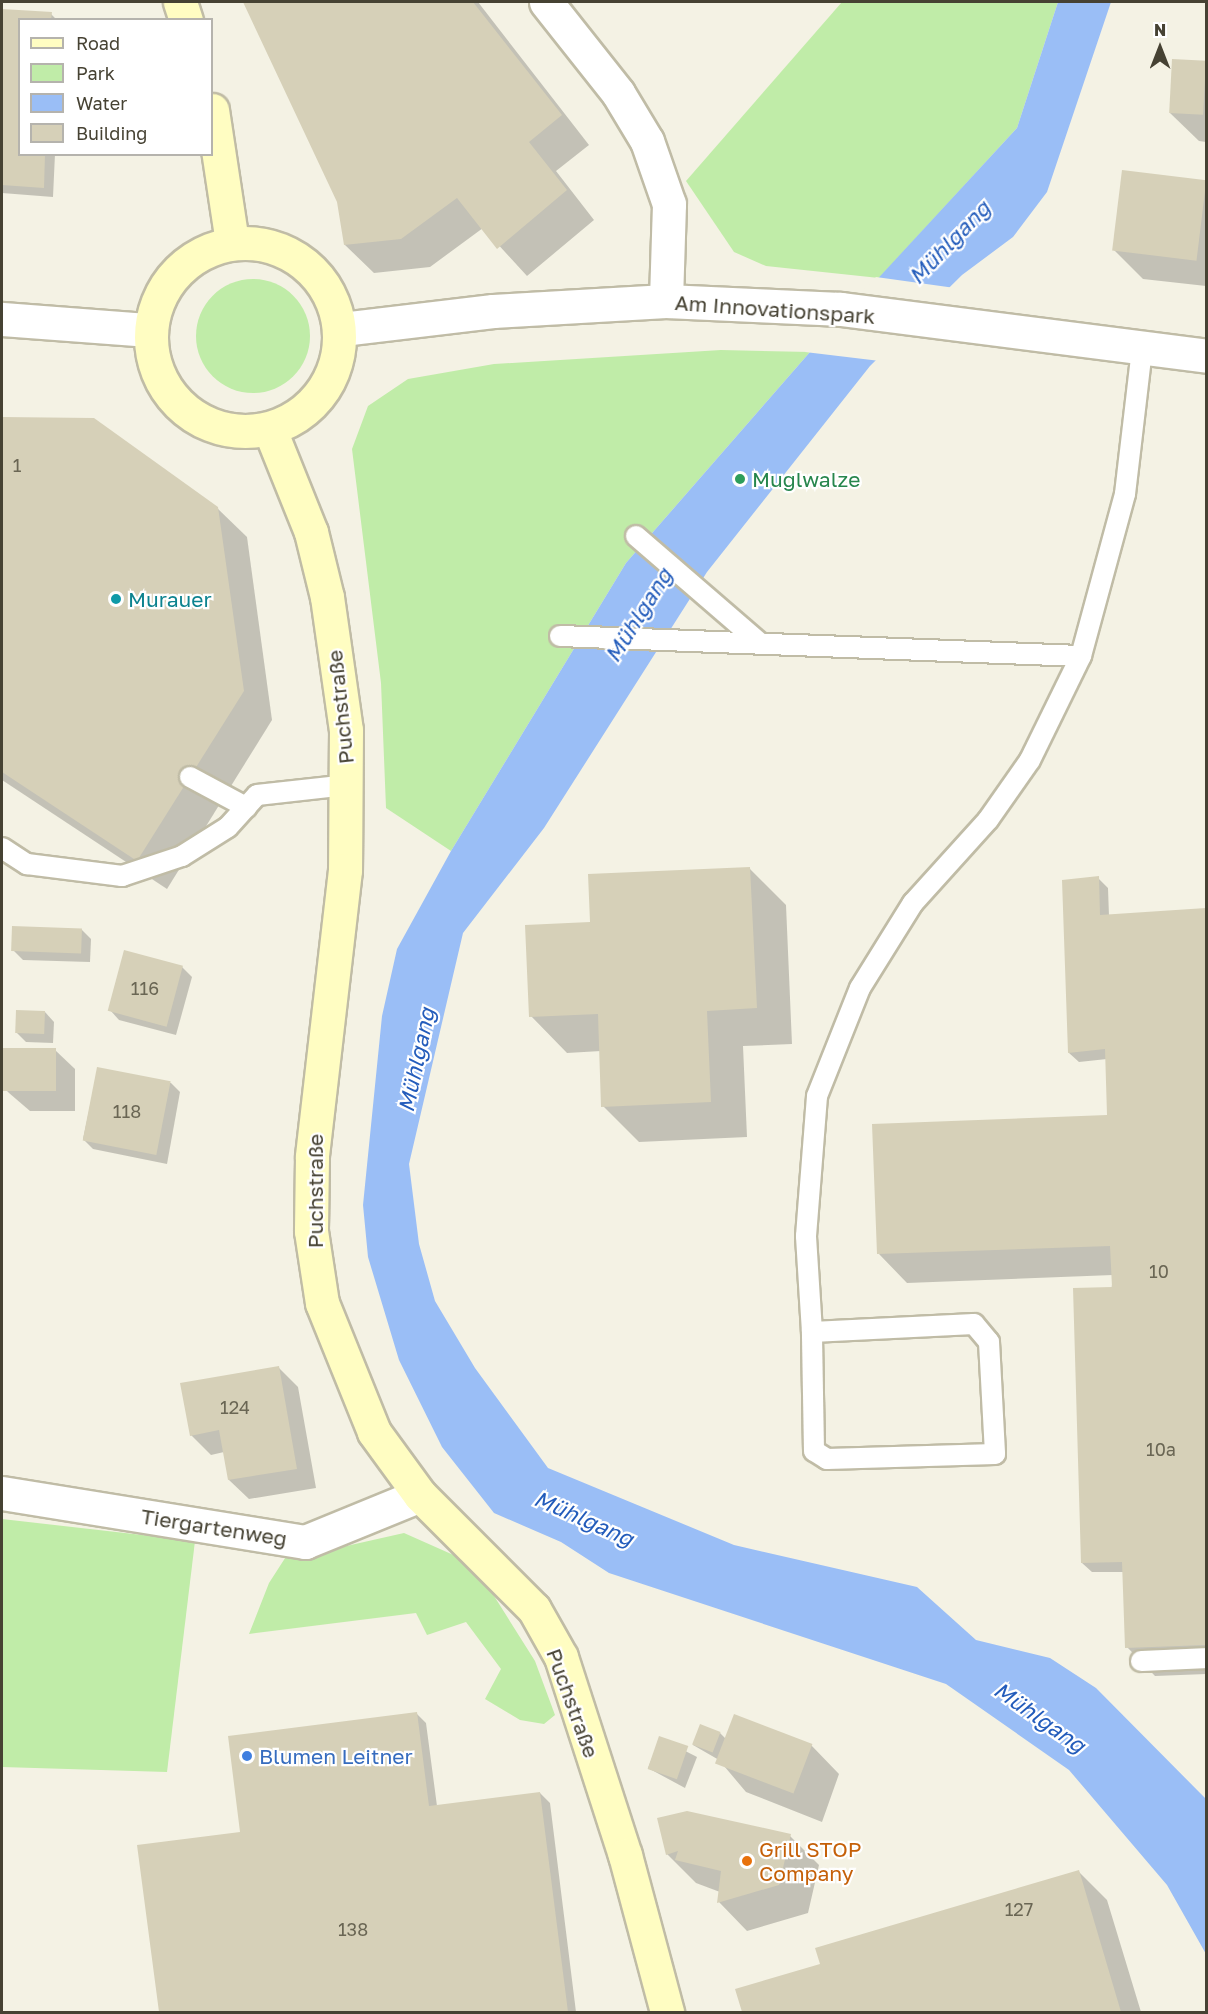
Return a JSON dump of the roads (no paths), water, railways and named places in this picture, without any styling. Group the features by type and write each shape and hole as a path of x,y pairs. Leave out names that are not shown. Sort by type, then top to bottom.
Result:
{"main road":[{"path":"180,2 185,18"},
{"path":"213,117 232,242"},
{"path":"232,242 293,254 315,271 330,291 342,329 321,398 295,420 270,430 196,419 163,385 150,330 154,309 183,265 232,242"},
{"name":"Puchstraße","path":"270,430 310,532 327,597 348,785 345,870 312,1157 310,1231 322,1303 374,1432 420,1495 534,1609 561,1657 625,1855 668,2013"}],"street":[{"path":"546,2 618,93 647,141 669,204 666,301"},
{"name":"Am Innovationspark","path":"342,329 493,311 666,301 841,309 921,322 1206,356"},
{"path":"2,319 150,330"},
{"name":"Tiergartenweg","path":"2,1493 305,1542 420,1495"}],"lane":[{"path":"812,1332 974,1324 988,1342 995,1454 827,1459 814,1451 812,1332 806,1236 818,1096 852,1009 913,903 988,820 1030,760 1081,656 1125,494 1142,349"},
{"path":"636,536 760,644"},
{"path":"560,636 1081,656"},
{"path":"190,777 246,807"},
{"path":"2,848 27,864 122,876 182,856 228,827 257,795 348,785"},
{"path":"1141,1661 1206,1658"}],"water":[{"name":"Mühlgang","path":"1058,2 1111,2 1047,192 1013,237 962,275 870,366 707,572 544,828 463,933 409,1164 419,1244 435,1301 475,1368 548,1468 734,1545 917,1587 976,1640 1050,1658 1096,1688 1206,1799 1206,1954 1167,1885 1069,1770 946,1684 609,1573 561,1542 494,1513 442,1447 399,1360 368,1257 363,1205 382,1016 397,949 451,851 626,563 810,352 1017,128"}],"place":[{"name":"Muglwalze","path":"740,479"},
{"name":"Murauer","path":"116,599"},
{"name":"Blumen Leitner","path":"247,1756"},
{"name":"Grill STOP Company","path":"747,1861"}]}
